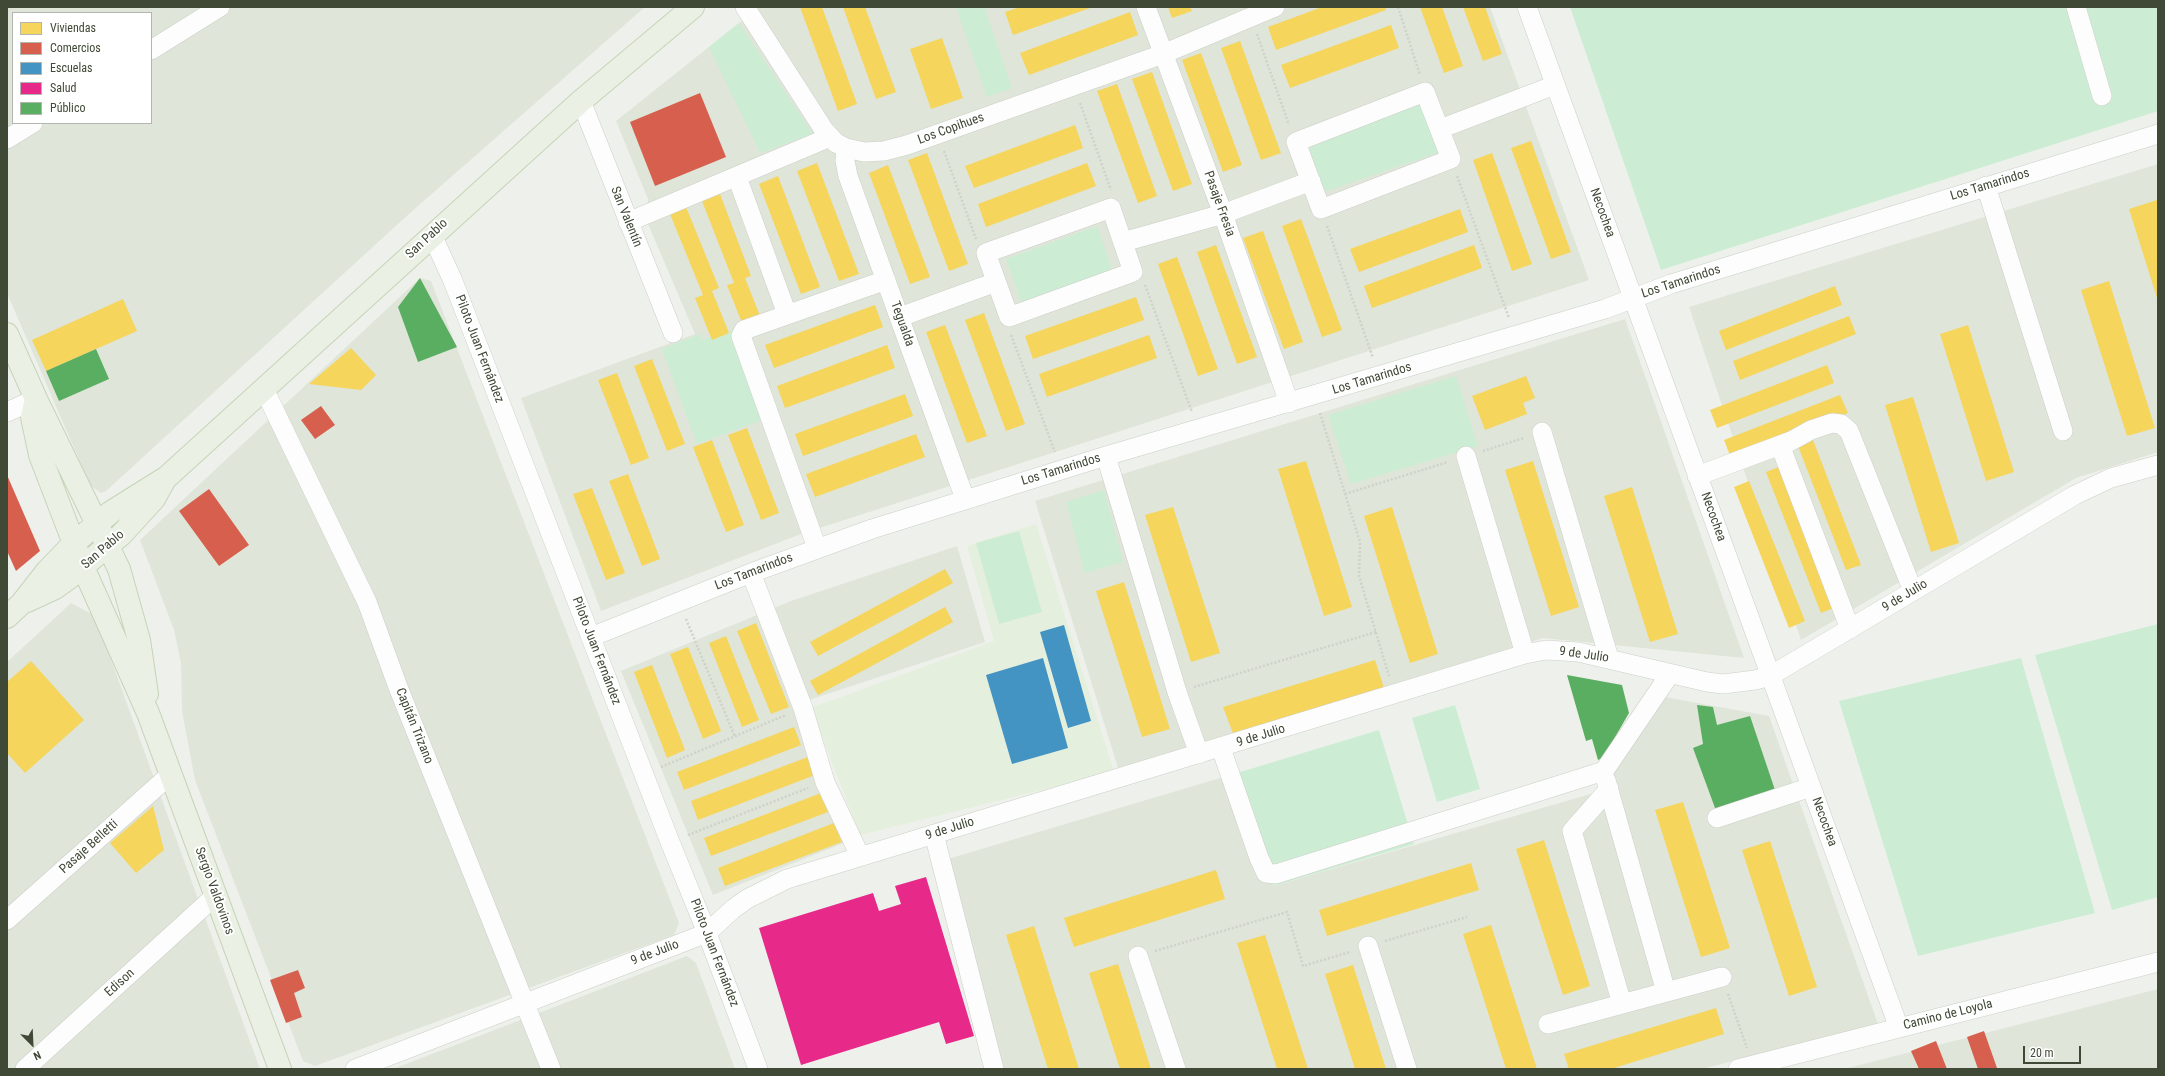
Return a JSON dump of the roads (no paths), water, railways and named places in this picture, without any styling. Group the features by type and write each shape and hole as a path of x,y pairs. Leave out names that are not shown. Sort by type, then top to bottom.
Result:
{"main road":[{"name":"San Pablo","path":"15,610 47,571 74,543 129,500 166,477 264,390 432,235 581,101 693,7"},
{"name":"Sergio Valdovinos","path":"7,334 36,399 109,546 121,576 134,616 143,664 148,713"},
{"name":"Sergio Valdovinos","path":"36,399 32,417 36,442 83,567 148,713 280,1069"},
{"name":"San Pablo","path":"15,610 55,588 109,546 139,518 154,499 166,477"}],"street":[{"path":"152,49 220,7"},
{"path":"628,222 737,177 838,143 824,130 745,7"},
{"name":"Pasaje Fresia","path":"1146,7 1223,214 1289,403"},
{"name":"Los Copihues","path":"838,143 864,152 884,151 937,134 1163,54 1251,19 1275,7"},
{"name":"Necochea","path":"1527,7 1899,1028"},
{"path":"2076,7 2102,96"},
{"path":"1440,129 1555,85"},
{"path":"1426,92 1440,129 1451,159 1321,209 1296,142 1426,92"},
{"name":"San Valentín","path":"581,101 673,333"},
{"path":"7,139 31,124"},
{"name":"Los Tamarindos","path":"591,637 817,548 965,499 1605,309 1671,284 2158,134"},
{"name":"Tegualda","path":"838,143 848,176 965,499"},
{"path":"737,177 787,314"},
{"path":"1123,242 1223,214 1310,181"},
{"path":"1986,186 2063,431"},
{"path":"1111,208 1123,242 1133,272 1009,317 986,253 1111,208"},
{"name":"Piloto Juan Fernández","path":"432,235 453,281 670,842 707,933 758,1069"},
{"path":"817,548 741,336 744,330 886,280"},
{"path":"900,317 996,282"},
{"name":"Capitán Trizano","path":"264,390 358,581 401,694 551,1069"},
{"path":"7,412 36,399"},
{"path":"1697,476 1780,445 1811,430 1832,423 1841,424 1849,431 1913,591"},
{"path":"1542,432 1609,658"},
{"path":"1780,445 1850,629"},
{"path":"1106,456 1177,692 1198,754"},
{"path":"1466,456 1524,654"},
{"name":"9 de Julio","path":"355,1069 707,933 733,909 764,890 788,879 1221,748 1524,654 1558,650 1609,658 1670,674 1723,684 1755,680 1770,676 2094,485 2158,465"},
{"path":"751,573 803,708 825,782 860,856"},
{"path":"1622,1004 1572,831 1606,780 1670,674"},
{"path":"1221,748 1259,858 1266,873 1276,874 1606,780"},
{"name":"Pasaje Belletti","path":"7,920 171,774"},
{"path":"1606,780 1666,992"},
{"path":"1717,818 1811,787"},
{"path":"934,834 994,1069"},
{"name":"Edison","path":"25,1069 215,896"},
{"path":"1368,946 1407,1069"},
{"path":"1138,956 1176,1069"},
{"name":"Camino de Loyola","path":"1745,1067 2158,962"},
{"path":"1548,1024 1722,977"}]}
